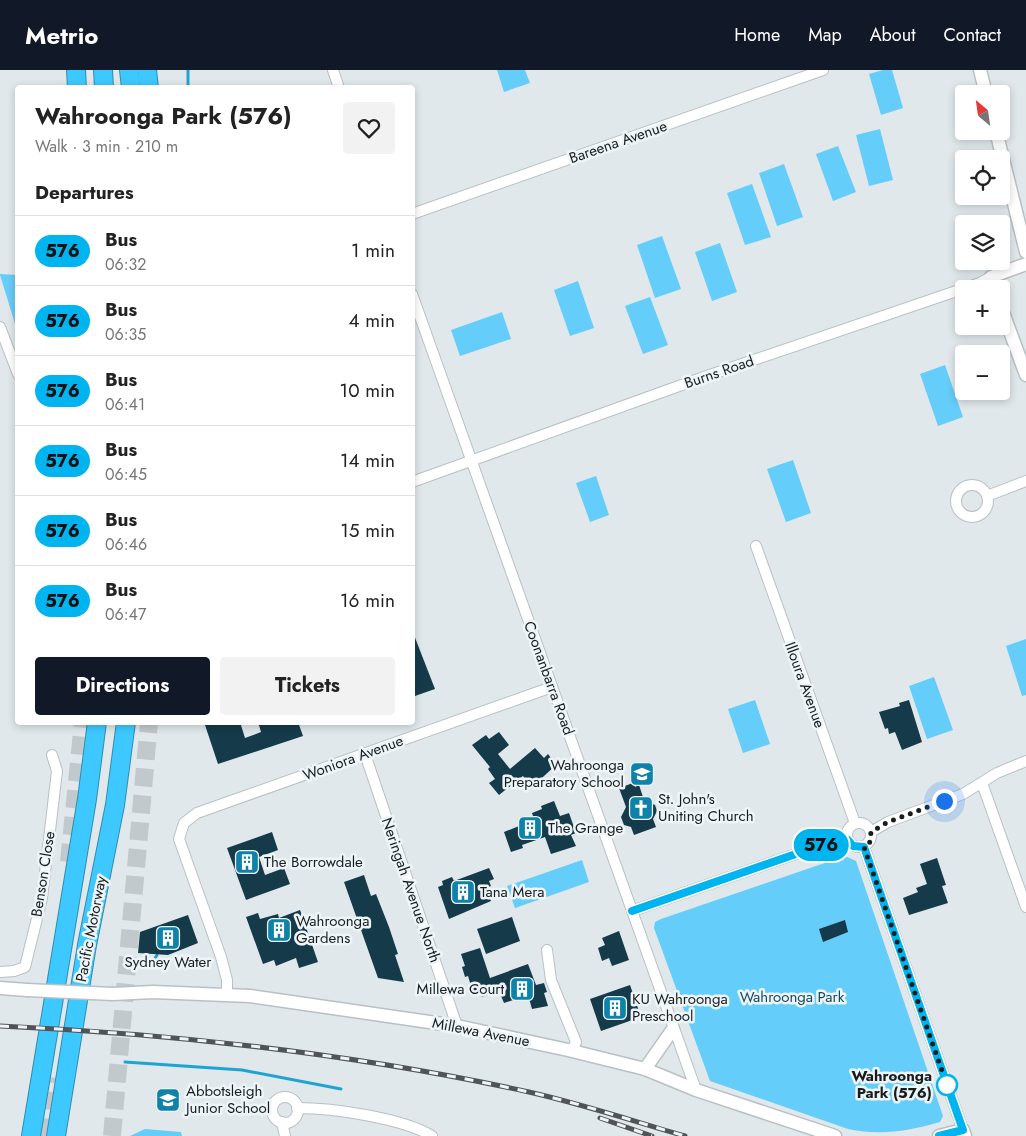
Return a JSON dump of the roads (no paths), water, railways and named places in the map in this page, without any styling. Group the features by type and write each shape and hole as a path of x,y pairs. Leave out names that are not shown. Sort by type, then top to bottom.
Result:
{"highway":[{"path":"76,70 77,85"},
{"path":"103,70 104,85"},
{"path":"129,70 131,85"},
{"path":"147,70 149,85"},
{"name":"Pacific Motorway","path":"31,1136 87,799 97,725"},
{"name":"Pacific Motorway","path":"56,1136 87,945 115,805 126,725"}],"street":[{"path":"333,70 338,85"},
{"name":"Bareena Avenue","path":"415,213 823,70"},
{"path":"980,70 984,85"},
{"path":"998,140 1026,252"},
{"name":"Burns Road","path":"998,280 1026,264"},
{"name":"Burns Road","path":"415,481 704,377 955,292"},
{"name":"Coonanbarra Road","path":"415,302 696,1090"},
{"path":"0,327 15,366"},
{"path":"1010,331 1026,375"},
{"path":"987,496 1026,481"},
{"name":"Illoura Avenue","path":"756,546 855,824"},
{"name":"Woniora Avenue","path":"227,995 227,980 221,957 179,839 184,823 197,813 552,687"},
{"name":"Neringah Avenue North","path":"365,754 457,1026"},
{"name":"Benson Close","path":"0,972 14,971 24,967 42,898 57,771 52,755"},
{"path":"871,832 888,822 963,794 997,773 1026,761"},
{"path":"982,783 1026,907"},
{"path":"855,824 864,824 871,832 870,842 864,847 853,846 848,840 848,829 855,824"},
{"path":"632,911 836,840 848,840"},
{"path":"864,847 964,1133 939,1136"},
{"path":"547,950 551,980 576,1042 572,1051"},
{"name":"Millewa Avenue","path":"0,988 113,994 153,992 250,996 457,1026 572,1051 645,1070 696,1090 835,1136"},
{"path":"645,1070 673,1029"},
{"path":"285,1097 292,1099 297,1108 295,1118 289,1122 282,1122 275,1118 272,1110 278,1099 285,1097"},
{"path":"297,1108 327,1110 407,1125 432,1136"},
{"path":"282,1122 285,1136"}],"waterway":[{"path":"188,70 188,85"},
{"path":"154,960 157,955"},
{"path":"125,1062 242,1070 341,1089"}],"tunnel":[{"path":"69,862 83,725"},
{"path":"112,1136 149,725"},
{"path":"42,1136 48,1077"}],"railway":[{"path":"0,1026 199,1040 398,1067 529,1092 588,1107 685,1136"},
{"path":"600,1118 652,1136"}],"place":[{"name":"Wahroonga Preparatory School","path":"642,774"},
{"name":"St. John's Uniting Church","path":"641,808"},
{"name":"The Grange","path":"530,828"},
{"name":"The Borrowdale","path":"247,862"},
{"name":"Tana Mera","path":"463,892"},
{"name":"Wahroonga Gardens","path":"279,930"},
{"name":"Sydney Water","path":"168,938"},
{"name":"Millewa Court","path":"522,989"},
{"name":"KU Wahroonga Preschool","path":"615,1008"},
{"name":"Wahroonga Park (576)","path":"947,1085"},
{"name":"Abbotsleigh Junior School","path":"168,1100"}],"park label":[{"name":"Wahroonga Park","path":"792,997"}]}
